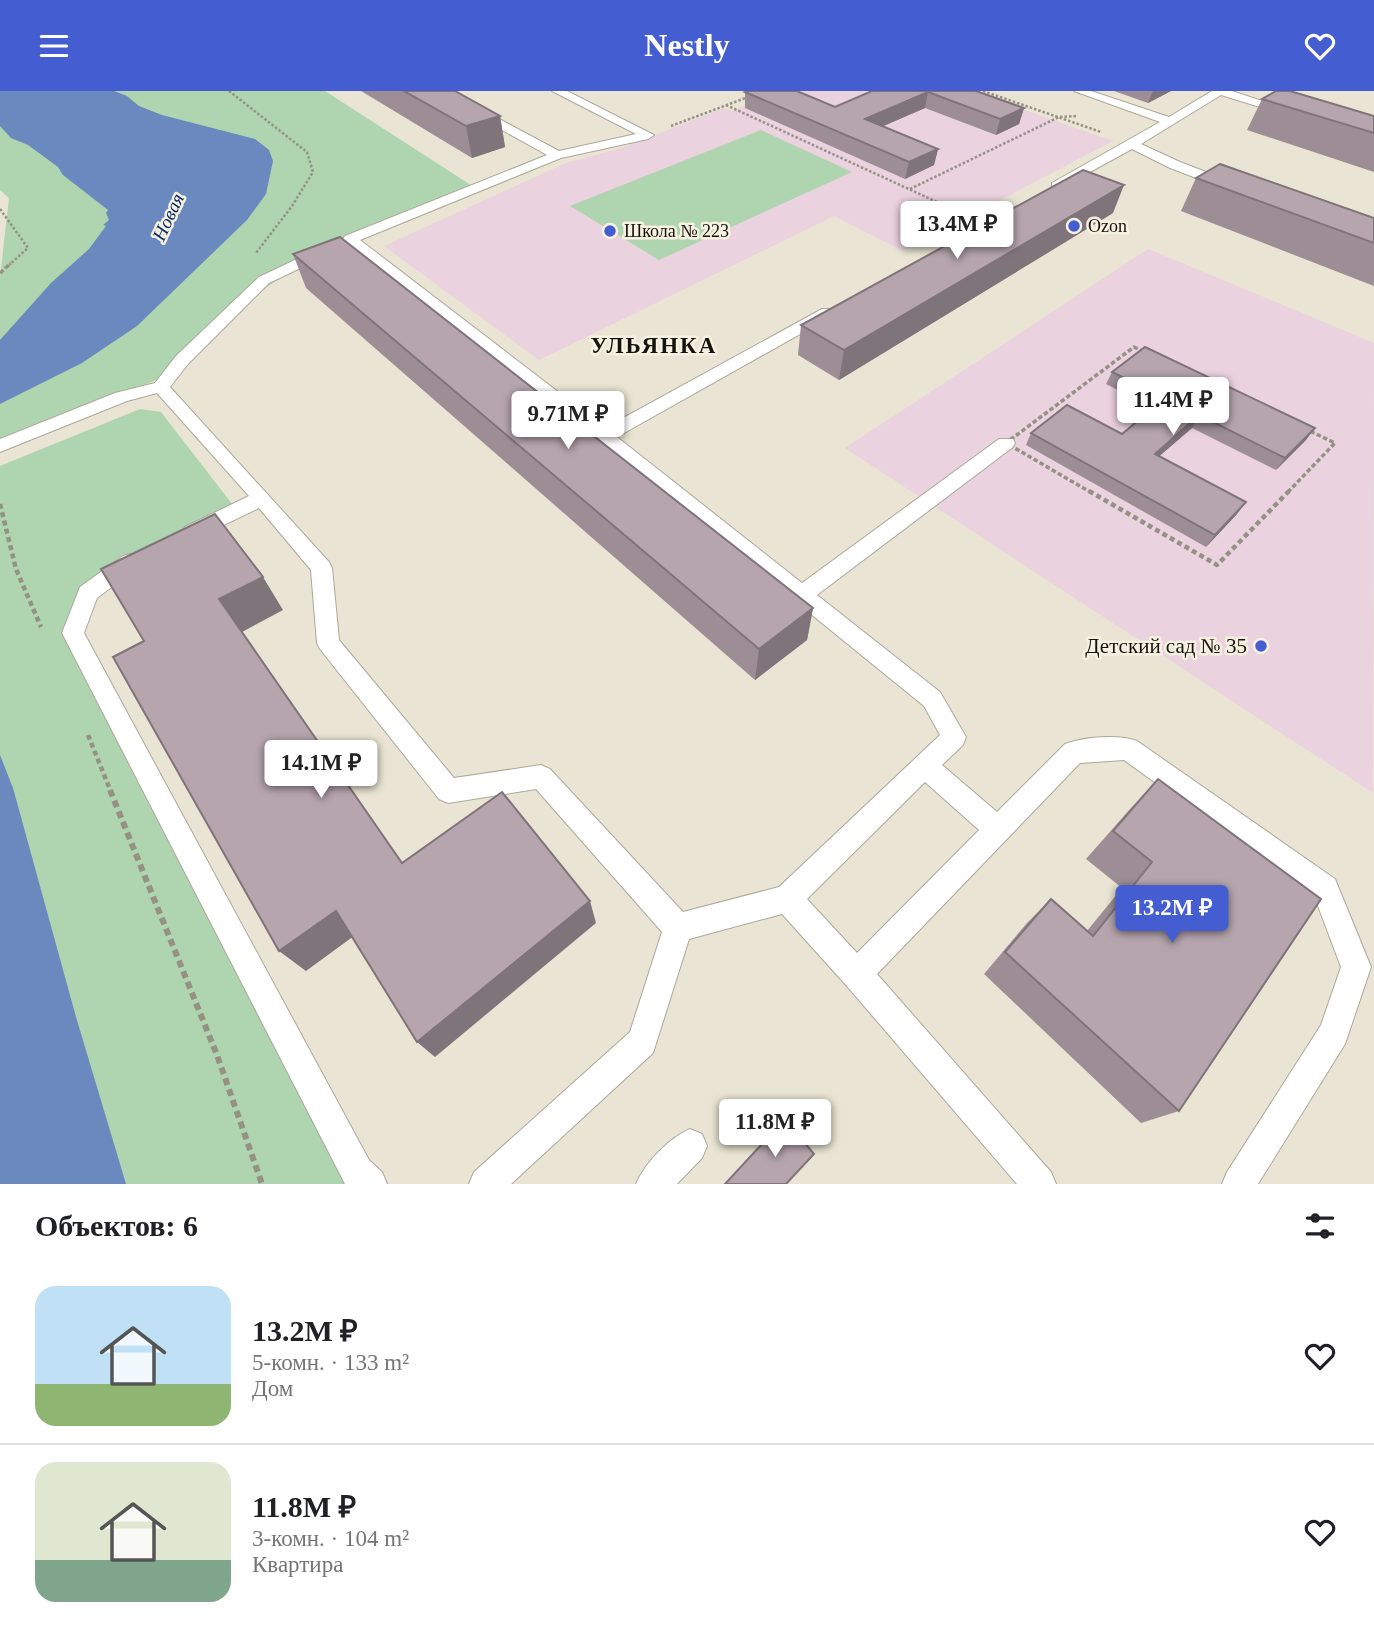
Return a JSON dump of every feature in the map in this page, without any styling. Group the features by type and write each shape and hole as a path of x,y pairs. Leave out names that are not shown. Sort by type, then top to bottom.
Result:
{"lane":[{"path":"438,91 459,97 556,155"},
{"path":"558,91 648,135"},
{"path":"1080,91 1170,121"},
{"path":"1047,191 1220,91 1297,115"},
{"path":"0,446 121,397 161,387 181,360 264,280 350,239 556,155 648,135"},
{"path":"1132,144 1175,165 1250,193"},
{"path":"350,239 604,436 932,699 954,737 788,899 678,928"},
{"path":"604,436 843,304"},
{"path":"161,387 262,498 321,568 328,643 448,791 541,777 678,928"},
{"path":"803,594 1006,443"},
{"path":"262,498 129,562 88,593 73,633 357,1172 370,1184"},
{"path":"857,974 1074,752 1128,749 1325,890 1356,967 1334,1033 1239,1184"},
{"path":"924,767 997,829"},
{"path":"788,899 857,974 1039,1184"},
{"path":"486,1184 642,1042 678,928"},
{"path":"653,1184 690,1146"}],"path":[{"path":"229,91 307,152 313,172 267,241 249,261"},
{"path":"983,91 1132,144"},
{"path":"648,135 750,96"},
{"path":"726,105 986,225"},
{"path":"909,190 1059,117 1085,116"},
{"path":"0,209 28,248 0,273"},
{"path":"1134,347 1335,443 1217,565 1006,443 1134,347"},
{"path":"0,504 16,569 44,633"},
{"path":"86,731 217,1055 262,1184"}],"shaded area":[{"name":"Школа № 223","path":"783,91 971,91 1113,141 903,251 834,216 539,360 384,246 566,163 622,148 724,108 732,111"},
{"name":"Детский сад № 35","path":"1148,249 1374,343 1373,793 845,448"}],"green space":[{"path":"0,91 325,91 477,189 315,256 268,286 193,354 156,380 0,444 0,277 9,198 0,190"},
{"path":"761,130 852,172 659,260 570,206"},
{"path":"140,409 161,412 239,513 88,588 73,647 365,1184 0,1184 0,466"}],"water":[{"name":"Новая","path":"0,91 114,91 127,96 139,106 162,115 255,139 269,150 273,161 266,194 247,220 137,326 82,363 0,404 0,340 51,283 89,249 106,226 103,225 109,220 106,213 108,210 63,175 58,167 28,145 11,138 0,126"},
{"path":"0,755 13,788 76,1017 126,1184 0,1184"}],"building":[{"path":"404,91 455,91 500,116 466,126"},
{"path":"797,91 835,107 872,91 976,91 1024,108 1000,119 928,92 865,119 938,149 909,162 745,92"},
{"path":"1276,91 1290,91 1374,116 1374,133 1262,99"},
{"path":"1220,164 1374,218 1374,243 1196,178"},
{"path":"1083,170 1124,185 844,350 801,325"},
{"path":"340,237 813,608 759,649 293,254"},
{"path":"1145,347 1315,428 1285,458 1199,415 1155,454 1246,502 1215,535 1031,433 1067,405 1122,434 1165,398 1112,372"},
{"path":"215,514 263,577 219,599 402,863 502,792 590,901 417,1042 336,911 279,951 113,657 144,641 101,569"},
{"path":"1158,779 1321,899 1179,1111 1005,952 1051,899 1093,936 1152,862 1113,831"},
{"path":"785,1119 814,1154 786,1184 725,1184"}],"place":[{"name":"Ozon","path":"1074,226"},
{"name":"Школа № 223","path":"610,231"},
{"name":"Детский сад № 35","path":"1261,646"}],"district":[{"name":"УЛЬЯНКА","path":"654,345"}]}
